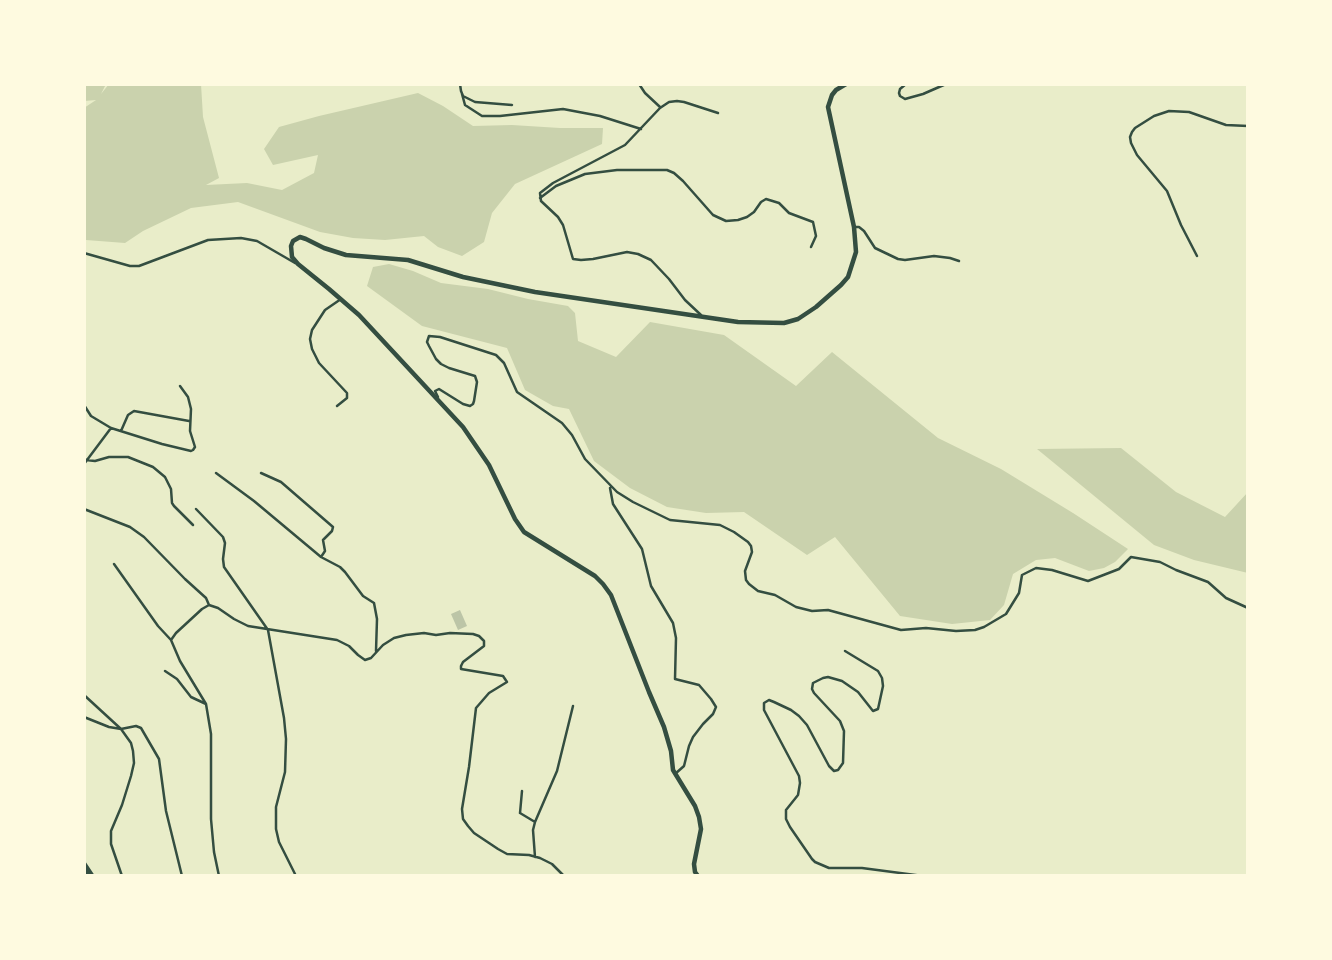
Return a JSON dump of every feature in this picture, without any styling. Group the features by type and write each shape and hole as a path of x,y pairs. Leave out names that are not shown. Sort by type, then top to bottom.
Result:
{"highway":[{"path":"84,864 92,876"}],"main road":[{"path":"698,876 694,864 701,829 699,817 675,774 664,727 611,595 595,576 524,532 515,519 497,479 463,427 359,315 298,264 292,257 291,246 293,241 300,237 346,255 408,260 463,277 535,292 738,322 784,323 798,319 830,296 848,277 856,252 854,227 828,107 836,87 846,84"}],"street":[{"path":"460,84 465,105 482,116 563,109 600,116 641,129"},
{"path":"639,84 660,108"},
{"path":"906,84 899,93 905,99 946,84"},
{"path":"462,94 483,103 512,105"},
{"path":"703,316 685,300 651,260 638,254 628,252 593,259 573,258 563,225 540,198 540,193 553,183 630,141 660,108 669,102 677,101 718,113"},
{"path":"1197,256 1167,191 1137,155 1130,136 1135,128 1154,116 1169,111 1189,113 1226,125 1248,126"},
{"path":"540,198 556,186 585,174 617,170 667,170 683,181 713,215 726,221 747,217 766,199 779,203 789,213 813,222 816,231 811,247"},
{"path":"854,227 864,231 875,248 898,259 934,257 959,261"},
{"path":"84,253 139,266 208,240 241,238 257,241 298,264"},
{"path":"337,406 346,398 347,393 319,363 310,339 312,330 325,310 341,299"},
{"path":"439,400 435,391 437,389 470,406 473,404 477,382 475,376 441,364 429,346 429,336 496,355 504,363 517,393 562,423 585,459 610,486 626,499 665,518 720,525 741,536 752,551 745,571 746,580 758,591 775,595 796,607 812,611 828,610 901,630 975,630 1006,614 1018,593 1022,575 1036,568 1088,581 1119,569 1131,557 1160,562 1208,582 1226,598 1248,608"},
{"path":"84,405 91,416 111,428 191,451 195,447 190,431 190,402 180,386"},
{"path":"121,431 128,415 134,411 190,421"},
{"path":"85,462 111,428"},
{"path":"85,462 128,457 153,467 166,477 171,489 172,503 193,526"},
{"path":"216,473 321,557 345,572 363,596 374,603 377,619 376,651"},
{"path":"261,473 281,482 333,527 323,540 325,551 321,557"},
{"path":"610,486 613,504 640,543 651,586 673,623 676,638 675,679 701,687 716,708 693,737 684,766 675,774"},
{"path":"85,508 137,532 206,598 209,605"},
{"path":"196,509 223,537 224,567 268,630 286,740 285,772 276,807 276,829 279,842 296,876"},
{"path":"114,565 171,640 180,661 206,704 211,734 211,819 219,876"},
{"path":"171,640 209,605 248,626 337,640 365,660 394,638 420,633 480,636 484,646 461,664 461,669 503,676 508,682 489,693 476,708 463,818 474,833 498,849 507,854 547,861 565,876"},
{"path":"845,652 878,671 883,686 878,709 873,711 858,692 842,681 828,677 813,683 811,689 840,721 844,731 843,763 838,770 834,771 829,766 807,725 799,716 769,700 764,703 764,710 799,776 797,794 786,810 786,819 812,859 827,867 862,868 923,876"},
{"path":"165,671 177,679 191,697 206,704"},
{"path":"84,695 121,729 131,743 134,757 127,791 111,831 111,844 122,876"},
{"path":"535,857 535,822 557,771 573,706"},
{"path":"84,718 109,727 141,728 159,759 166,811 182,876"},
{"path":"522,791 520,813 535,822"}],"green space":[{"path":"84,84 106,84 101,94 109,84 201,84 203,117 219,178 206,185 247,183 282,190 314,173 318,155 273,165 264,149 279,127 418,93 473,126 603,128 602,144 515,184 492,213 484,242 462,256 438,247 424,236 385,240 320,232 238,202 191,208 143,231 125,243 86,240 84,108 96,100 84,101"},
{"path":"389,264 441,283 488,289 568,306 575,313 578,341 616,357 650,322 724,335 796,386 832,352 938,438 1001,469 1128,549 1115,562 1089,571 1055,558 1036,560 1013,574 1004,605 990,620 952,624 900,616 835,537 807,555 744,512 706,513 667,507 630,488 594,461 569,409 553,406 525,390 507,348 422,326 367,286 373,267"},
{"path":"1121,448 1176,492 1225,517 1248,492 1248,573 1194,560 1154,545 1037,449"}],"building":[{"path":"460,610 467,626 458,630 451,614"}]}
